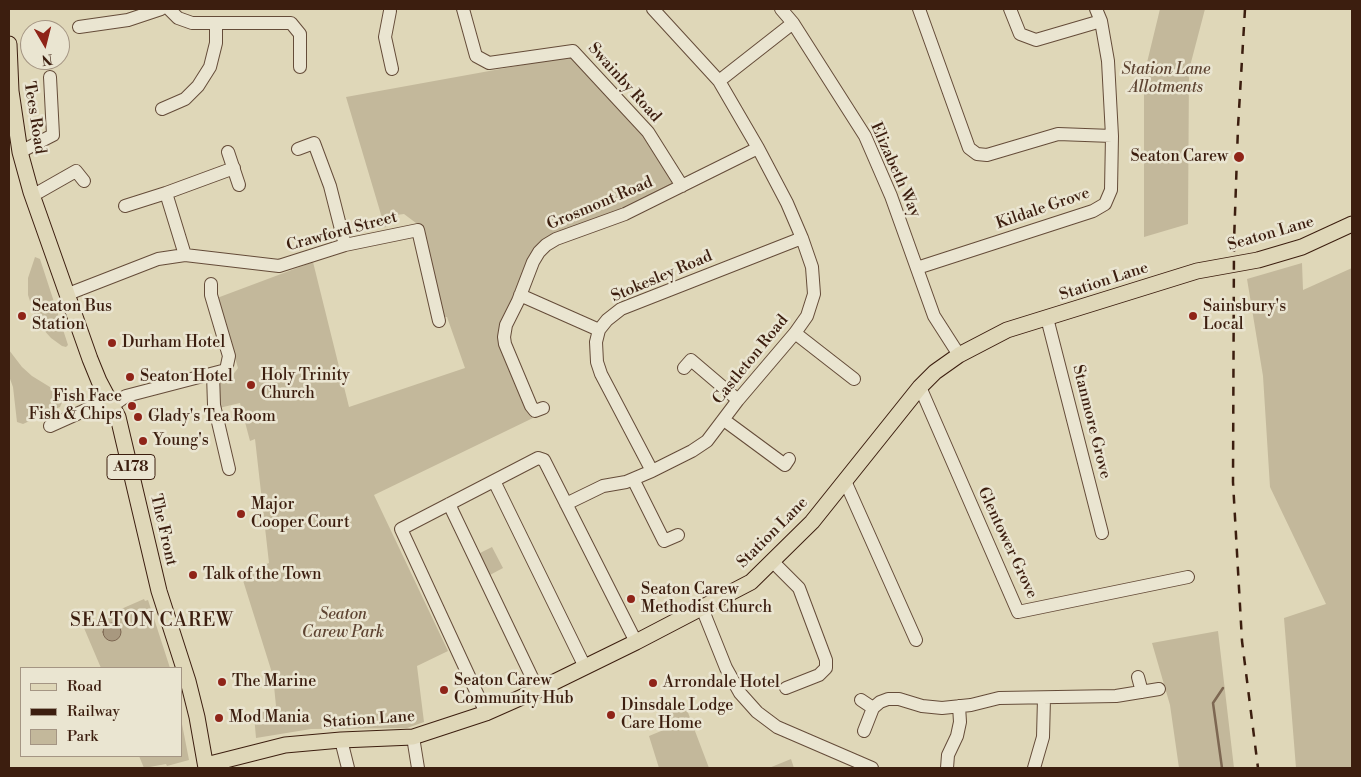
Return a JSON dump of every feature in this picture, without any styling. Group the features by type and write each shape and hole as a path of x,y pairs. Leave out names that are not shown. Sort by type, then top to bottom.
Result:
{"main road":[{"name":"Tees Road","path":"9,44 11,91 20,152 32,196"},
{"name":"The Front","path":"32,196 90,359 118,417 159,591 188,682 206,766"},
{"name":"Seaton Lane","path":"1197,271 1258,260 1302,247 1352,224"},
{"name":"Station Lane","path":"206,766 285,745 341,740 414,737 486,712 538,690 636,642 751,582 812,522 920,387 959,355 1007,330 1197,271"}],"street":[{"path":"79,25 128,20 161,9"},
{"path":"169,9 178,18 192,23 291,24 300,34 300,67"},
{"name":"Swainby Road","path":"463,9 476,56 489,63 573,51 648,132 682,186"},
{"name":"Castleton Road","path":"566,504 603,486 626,482 652,471 692,451 707,441 738,400 795,333 807,316 814,294 812,267 802,238 787,203 758,148 719,81 653,9"},
{"name":"Elizabeth Way","path":"781,9 793,23 865,136 891,196 934,316 959,355"},
{"path":"919,9 969,148 977,154 986,155 1058,134 1112,136"},
{"path":"1010,9 1020,34 1036,40 1100,21"},
{"name":"Kildale Grove","path":"917,268 1093,211 1105,204 1112,190 1112,136 1108,61 1096,9"},
{"path":"392,70 385,37 393,10"},
{"path":"719,81 793,23"},
{"path":"167,103 185,99 198,86 210,67 216,43 216,24"},
{"path":"20,152 53,135 50,77"},
{"path":"298,149 313,138 330,186 345,245"},
{"name":"Grosmont Road","path":"543,408 535,411 531,406 505,344 506,325 533,262 546,245 556,239 625,214 758,148"},
{"path":"228,152 239,185"},
{"path":"124,206 234,168"},
{"path":"32,196 76,171 84,181"},
{"path":"166,193 185,255"},
{"name":"Crawford Street","path":"68,294 158,259 185,255 279,266 345,245 418,230 440,321"},
{"name":"Stokesley Road","path":"599,330 607,320 621,309 802,238"},
{"path":"211,284 211,296 229,356 220,372 214,404 228,468"},
{"path":"520,295 599,330 596,342 597,362 601,374 652,471"},
{"name":"Stanmore Grove","path":"1047,318 1102,533"},
{"path":"795,333 854,379"},
{"path":"684,368 691,360 738,400"},
{"path":"50,426 126,396 220,372"},
{"name":"Glentower Grove","path":"920,387 1018,612 1188,577"},
{"path":"724,420 784,465 789,459"},
{"path":"486,712 401,529 538,458 544,460 636,642"},
{"path":"633,479 664,541 678,535"},
{"path":"494,480 585,667"},
{"path":"845,481 916,640"},
{"path":"449,504 538,690"},
{"path":"773,562 799,588 826,660 826,668 819,675 786,688"},
{"path":"702,608 726,668 740,693 757,712 777,727 872,768"},
{"path":"1138,677 1142,692"},
{"path":"864,731 873,708 880,702 888,699 899,699 922,706 942,708 1000,698 1024,696 1044,698 1116,696 1159,689"},
{"path":"1035,768 1043,736 1044,698"},
{"path":"861,700 873,708"},
{"path":"943,759 957,736 960,722 959,706"},
{"path":"414,737 418,768"},
{"path":"341,740 348,768"}],"green space":[{"name":"Station Lane Allotments","path":"1160,9 1205,9 1189,70 1188,224 1144,237 1144,75"},
{"name":"Seaton Carew Park","path":"572,56 646,133 674,186 538,246 517,297 506,349 535,417 374,495 448,651 417,666 424,722 407,728 311,729 256,738 254,715 276,706 273,676 241,574 269,563 255,439 250,441 240,403 219,408 218,384 223,379 232,376 238,368 217,298 313,262 349,407 465,368 447,317 443,317 420,226 404,214 389,216 385,228 346,97"},
{"path":"35,257 40,259 68,345 66,347 51,338 42,328 34,313 28,295 28,278"},
{"path":"1302,263 1303,290 1352,268 1352,768 1296,768 1284,618 1326,604 1270,487 1263,376 1247,279"},
{"path":"9,350 22,367 32,376 58,392 63,400 60,407 23,424 17,422 13,387 9,376"},
{"path":"492,547 503,568 488,576 478,554"},
{"path":"144,599 145,601 148,600 170,667 101,667 84,628 96,622 96,620"},
{"path":"1218,631 1234,768 1179,768 1170,705 1152,643"},
{"path":"684,702 709,768 659,768 649,736 666,729 660,711"},
{"path":"182,724 189,760 167,766 166,764 144,768 139,757 182,757"},
{"path":"791,759 794,768 769,768"}],"shaded area":[{"path":"112,623 118,626 121,632 118,638 112,641 106,638 103,632 106,626"}],"waterway":[{"path":"1222,768 1213,703 1223,688"}],"railway":[{"path":"1245,9 1234,242 1233,482 1242,641 1258,768"}],"place":[{"name":"Seaton Carew","path":"1239,157"},
{"name":"Seaton Bus Station","path":"22,316"},
{"name":"Sainsbury's Local","path":"1193,316"},
{"name":"Durham Hotel","path":"112,343"},
{"name":"Seaton Hotel","path":"130,377"},
{"name":"Holy Trinity Church","path":"251,385"},
{"name":"Fish Face Fish & Chips","path":"132,406"},
{"name":"Glady's Tea Room","path":"138,417"},
{"name":"Young's","path":"143,441"},
{"name":"Major Cooper Court","path":"241,514"},
{"name":"Talk of the Town","path":"193,575"},
{"name":"Seaton Carew Methodist Church","path":"631,599"},
{"name":"The Marine","path":"222,682"},
{"name":"Arrondale Hotel","path":"653,683"},
{"name":"Seaton Carew Community Hub","path":"444,690"},
{"name":"Dinsdale Lodge Care Home","path":"611,715"},
{"name":"Mod Mania","path":"219,718"}],"district":[{"name":"SEATON CAREW","path":"152,621"}]}
